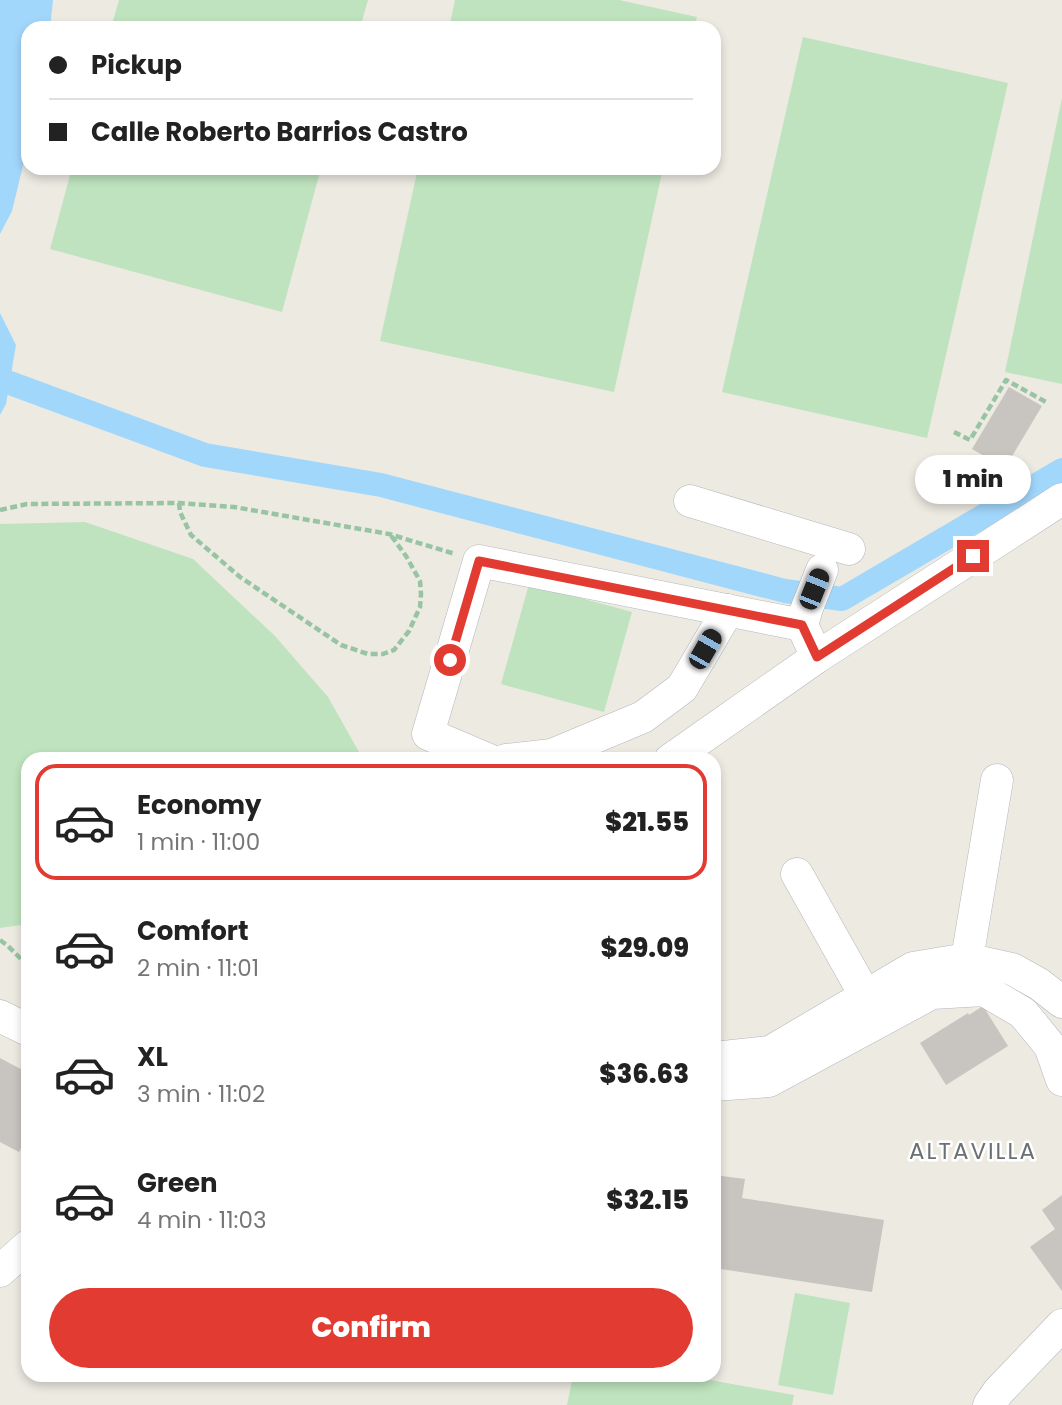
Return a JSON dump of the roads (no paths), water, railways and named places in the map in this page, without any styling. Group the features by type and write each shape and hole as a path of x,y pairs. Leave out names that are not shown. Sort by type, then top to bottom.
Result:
{"street":[{"path":"681,752 817,657 1062,499"},
{"path":"690,500 849,549"},
{"path":"470,752 428,734 479,561 728,610 804,616"},
{"path":"817,657 804,616 822,570"},
{"path":"559,752 643,718 682,688 728,610"},
{"path":"967,959 997,780"},
{"path":"797,874 866,995"},
{"path":"721,1057 770,1052 913,968 967,959 1012,968 1055,985"},
{"path":"721,1084 769,1081 932,993 984,990 1023,1013 1050,1046 1062,1080"},
{"path":"0,1016 21,1026"},
{"path":"0,1271 21,1252"},
{"path":"989,1405 998,1392 1062,1325"}],"water":[{"path":"0,0 53,0 51,21 21,21 21,174 12,211 0,234"},
{"path":"0,313 16,345 6,404 0,415"}],"waterway":[{"path":"10,383 205,455 381,485 785,591 842,599 1062,470"}],"district":[{"name":"ALTAVILLA","path":"973,1151"}]}
